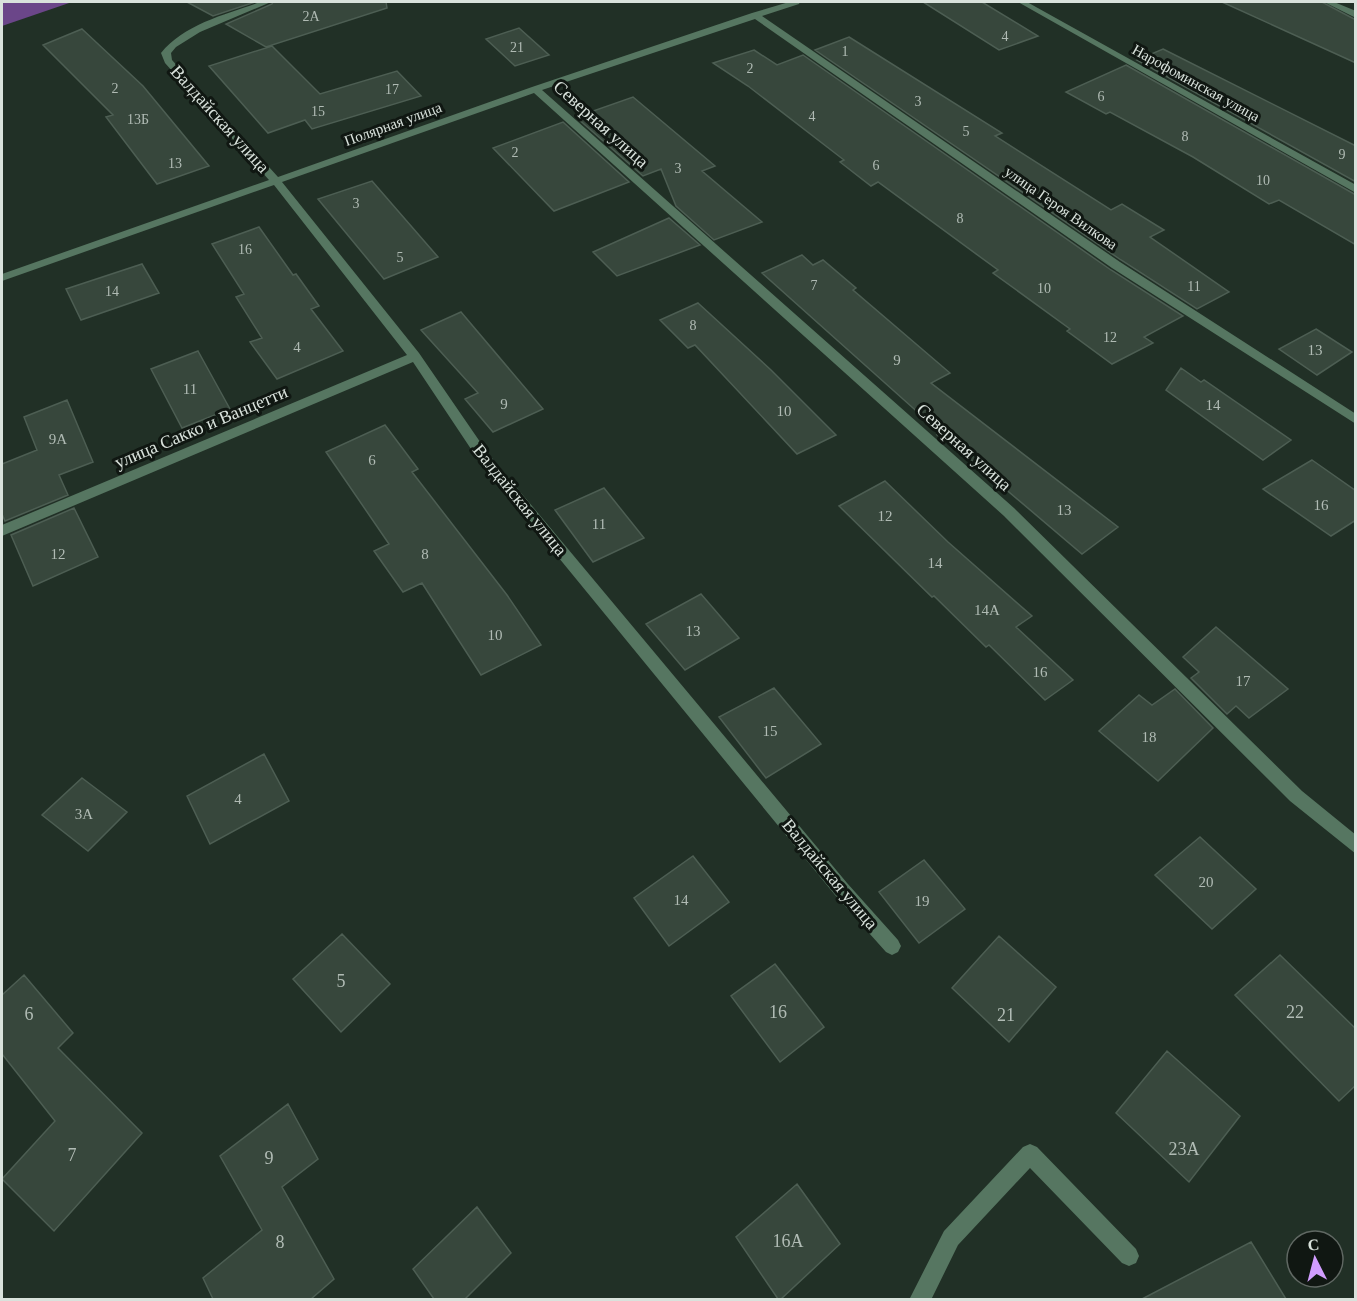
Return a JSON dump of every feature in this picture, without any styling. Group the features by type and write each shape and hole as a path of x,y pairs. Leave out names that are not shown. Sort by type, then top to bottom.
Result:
{"street":[{"name":"Валдайская улица","path":"267,2 201,28 170,45 166,53 168,61 276,182 415,356 482,455 841,889 892,946"},
{"name":"Полярная улица","path":"2,278 535,89 796,2"},
{"name":"Нарофоминская улица","path":"1022,2 1356,190"},
{"path":"1328,2 1356,15"},
{"name":"улица Героя Вилкова","path":"755,15 1116,264 1356,420"},
{"name":"Северная улица","path":"535,89 1009,512 1296,796 1356,846"},
{"name":"улица Сакко и Ванцетти","path":"2,531 415,356"},
{"path":"919,1299 951,1238 1030,1154 1129,1256"}],"shaded area":[{"path":"2,2 72,2 2,26"}],"building":[{"path":"187,2 255,2 213,16"},
{"path":"273,2 386,2 387,8 266,47 226,24"},
{"path":"923,2 982,2 1038,36 999,50"},
{"path":"1222,2 1322,2 1356,20 1356,63"},
{"path":"519,28 549,55 515,66 486,39"},
{"path":"82,29 143,86 209,166 157,184 106,117 113,115 43,45"},
{"path":"849,37 1002,133 995,136 1111,210 1122,204 1164,230 1150,237 1229,292 1197,309 1121,260 815,50"},
{"path":"272,46 320,94 397,71 421,96 312,129 305,120 268,133 209,66"},
{"path":"1163,49 1356,146 1356,182 1137,60"},
{"path":"754,50 777,65 803,55 1111,270 1183,316 1144,337 1153,343 1112,364 1067,331 1070,329 993,273 998,270 878,182 871,186 840,162 844,160 748,86 713,63"},
{"path":"1126,65 1356,195 1356,245 1279,200 1269,204 1193,157 1110,112 1106,114 1066,92"},
{"path":"633,97 715,166 702,171 762,222 714,240 676,206 661,169 643,176 576,117"},
{"path":"563,122 629,182 554,211 493,148"},
{"path":"372,181 438,257 384,279 318,199"},
{"path":"669,218 700,245 617,276 593,252"},
{"path":"259,227 293,275 296,274 319,306 311,309 343,351 277,379 250,342 262,338 236,297 244,294 212,244"},
{"path":"802,255 813,265 823,260 856,288 853,290 950,373 931,383 1118,527 1082,554 976,464 937,435 941,433 762,273"},
{"path":"142,264 159,293 81,320 66,289"},
{"path":"698,303 771,370 836,435 797,454 695,345 688,348 660,320"},
{"path":"461,312 543,409 493,432 465,399 478,393 421,330"},
{"path":"1316,329 1352,352 1317,375 1279,349"},
{"path":"198,351 230,409 182,428 151,369"},
{"path":"1181,368 1201,382 1204,380 1291,440 1263,460 1166,390"},
{"path":"67,400 93,462 59,475 68,495 5,521 2,514 2,464 37,450 24,417"},
{"path":"385,425 418,469 412,472 507,595 541,645 481,675 422,583 403,592 374,551 389,544 326,452"},
{"path":"1312,460 1356,491 1356,520 1331,536 1263,489"},
{"path":"885,481 948,542 1032,616 1016,627 1073,680 1045,700 989,645 986,647 934,596 932,597 839,506"},
{"path":"604,488 644,538 593,562 555,510"},
{"path":"74,508 98,557 33,586 11,535"},
{"path":"701,594 739,638 685,670 646,624"},
{"path":"1216,627 1288,689 1249,718 1236,706 1227,714 1191,678 1199,672 1183,657"},
{"path":"774,688 821,744 766,778 719,717"},
{"path":"1175,689 1213,728 1158,781 1099,731 1139,695 1152,705"},
{"path":"264,754 289,801 210,844 187,796"},
{"path":"82,778 127,812 88,851 42,815"},
{"path":"1200,837 1256,889 1212,929 1155,875"},
{"path":"693,856 729,902 669,946 634,898"},
{"path":"924,860 965,909 919,943 879,892"},
{"path":"342,934 390,984 341,1032 293,979"},
{"path":"999,936 1056,987 1009,1042 952,988"},
{"path":"1280,955 1356,1029 1356,1085 1339,1101 1235,995"},
{"path":"775,964 824,1027 780,1062 731,996"},
{"path":"24,975 73,1033 58,1048 142,1133 54,1231 2,1179 55,1121 2,1054 2,995"},
{"path":"1167,1051 1240,1116 1189,1182 1116,1113"},
{"path":"288,1104 318,1159 282,1187 334,1279 311,1299 213,1299 203,1278 262,1230 220,1156"},
{"path":"797,1184 840,1244 781,1299 778,1299 736,1237"},
{"path":"477,1207 511,1253 465,1299 434,1299 413,1269"},
{"path":"1251,1242 1286,1299 1142,1299"}]}
